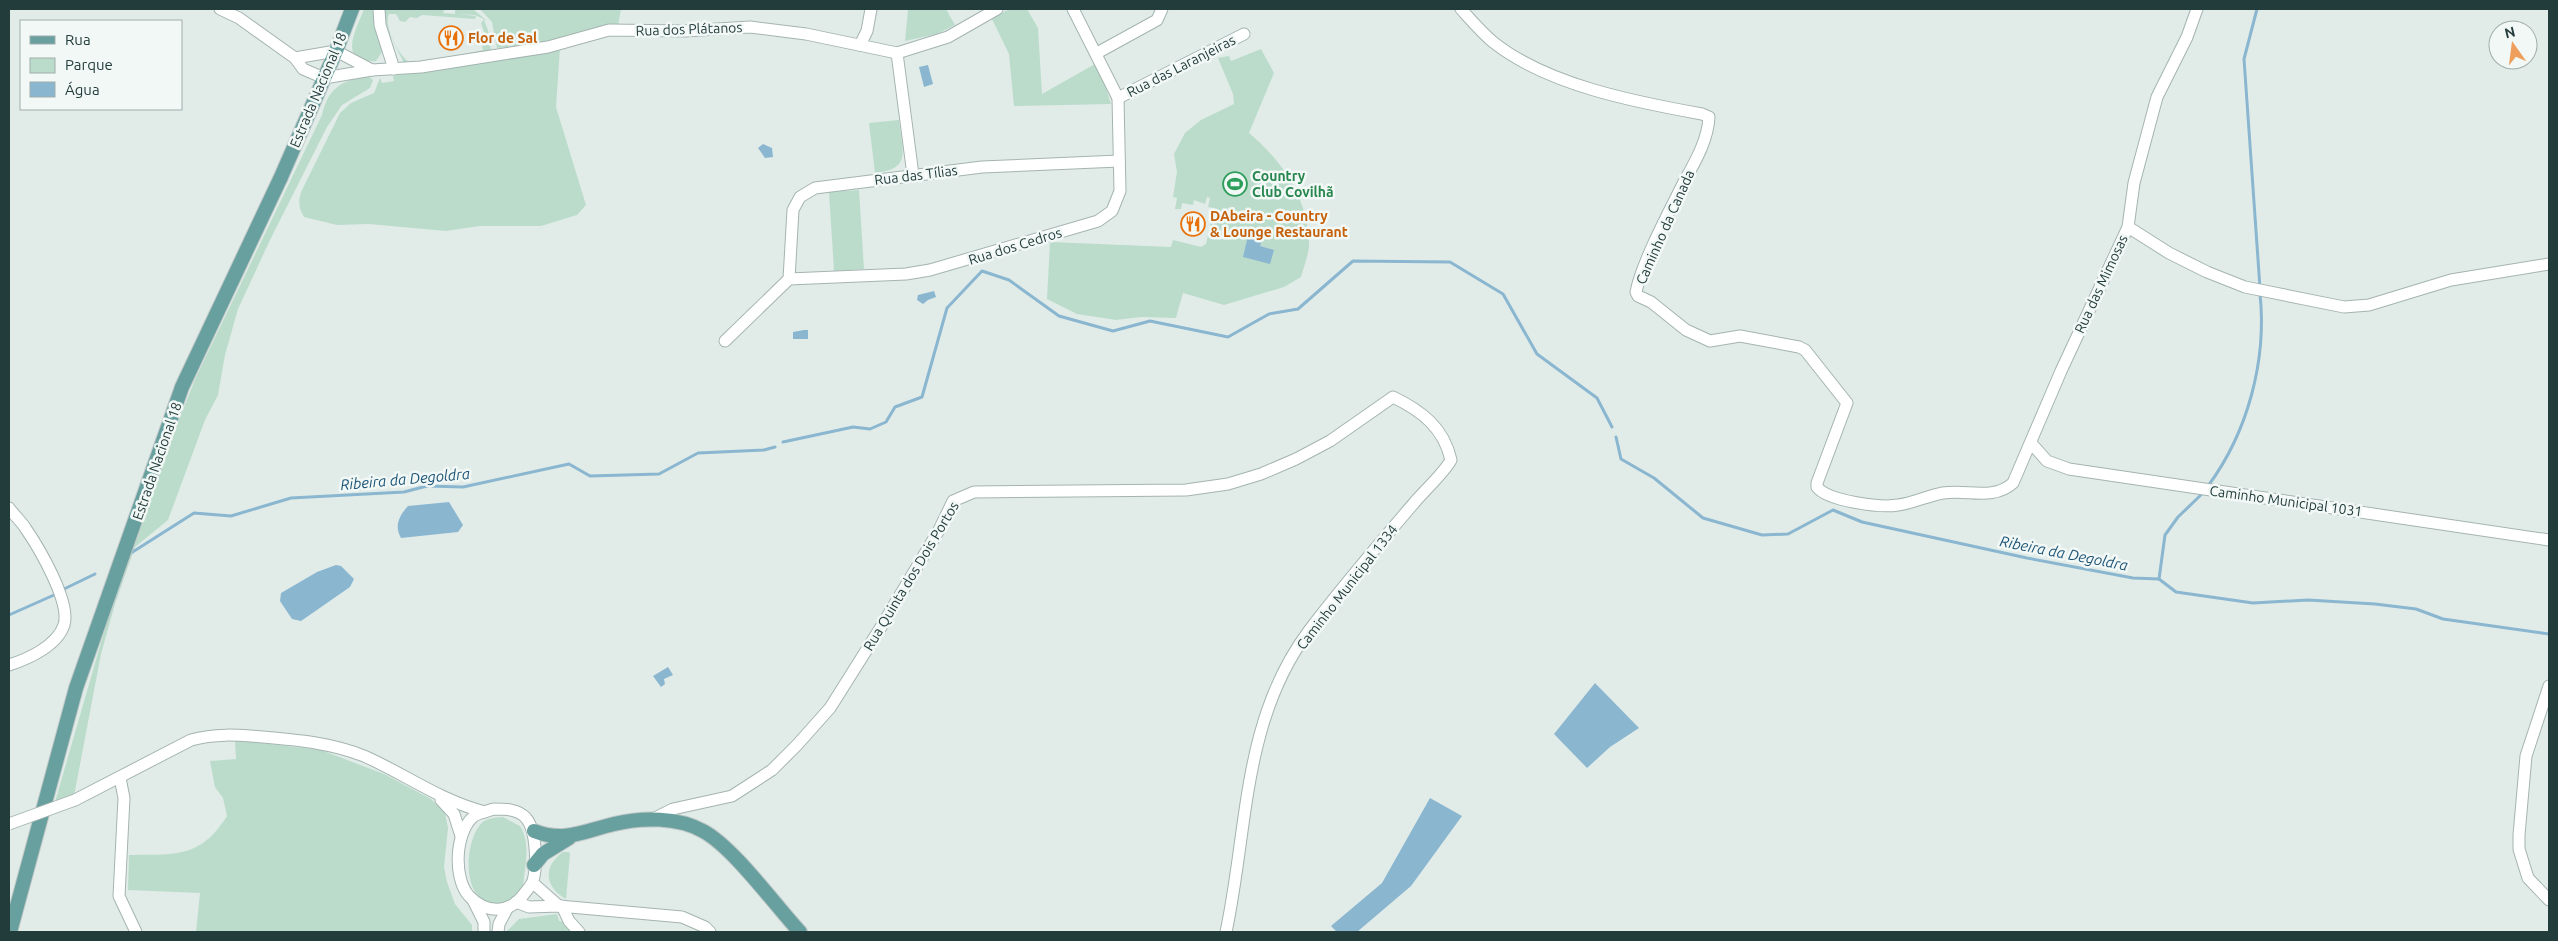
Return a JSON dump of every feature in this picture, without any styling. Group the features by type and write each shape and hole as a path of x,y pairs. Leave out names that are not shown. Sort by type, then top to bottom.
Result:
{"main road":[{"name":"Estrada Nacional 18","path":"10,932 76,688 182,387 281,177 336,52 352,9"},
{"path":"534,831 556,838 572,836 616,823 653,819 683,822 714,838 800,932"},
{"path":"534,864 543,854 572,836"}],"street":[{"path":"220,9 239,18 295,58 303,69 324,78"},
{"path":"379,9 380,25 394,69"},
{"path":"860,45 867,31 870,9"},
{"name":"Rua dos Plátanos","path":"324,78 372,70 394,69 548,48 609,30 685,31 750,27 806,34 897,53 948,37 997,9"},
{"name":"Rua dos Cedros","path":"789,279 906,274 930,270 1098,221 1108,215 1116,206 1120,192 1118,98 1097,52 1073,9"},
{"path":"1097,52 1157,20 1162,9"},
{"name":"Caminho da Canada","path":"1461,9 1493,42 1508,52 1558,77 1608,96 1702,114 1709,117 1699,153 1662,228 1636,292 1638,296 1651,302 1686,330 1710,342 1740,336 1799,347 1814,359 1847,403 1817,483 1820,491 1827,496 1885,506 1912,503 1943,493 1996,493 2005,490 2013,483 2031,443"},
{"name":"Rua das Mimosas","path":"2031,443 2065,362 2128,227 2134,183 2157,97 2187,37 2197,9"},
{"name":"Rua das Laranjeiras","path":"1118,98 1244,34"},
{"path":"295,58 336,52"},
{"name":"Rua dos Plátanos","path":"336,52 372,70"},
{"path":"897,53 913,175"},
{"name":"Rua das Tílias","path":"789,279 793,210 800,197 815,188 913,175 1032,163 1120,161"},
{"path":"2128,227 2169,253 2245,287 2344,307 2369,305 2451,280 2549,264"},
{"path":"725,342 789,279"},
{"name":"Rua Quinta dos Dois Portos","path":"653,819 673,808 732,796 772,770 797,746 830,708 939,530 953,501 961,496 974,492 1186,490 1228,484 1261,474 1296,459 1330,440 1393,397"},
{"name":"Caminho Municipal 1334","path":"1226,932 1236,883 1249,779 1257,740 1286,669 1308,633 1452,460 1442,435 1431,420 1414,407 1393,397"},
{"name":"Caminho Municipal 1031","path":"2031,443 2047,461 2069,469 2549,540"},
{"path":"9,508 26,528 44,560 62,599 64,625 56,637 36,654 9,665"},
{"path":"2549,686 2526,756 2519,835 2519,849 2528,878 2549,900"},
{"path":"9,824 74,800 191,740 207,735 230,734 311,741 336,747 373,761 464,807 485,812"},
{"path":"120,778 124,798 119,896 136,932"},
{"path":"430,791 454,814 461,836 459,871 464,891 477,904 492,910 512,905 529,907 561,906 682,917 705,927 710,932"},
{"path":"461,836 473,816 494,809 512,810 525,817 534,831 533,883 512,905 499,924 498,932"},
{"path":"533,883 561,906 569,921 580,932"},
{"path":"472,899 484,922 484,932"}],"green space":[{"path":"364,9 373,9 375,27 382,52 376,61 356,57 353,51 354,35"},
{"path":"384,9 445,9 443,13 455,14 455,10 449,9 473,9 486,20 484,20 488,30 491,50 451,57 483,50 481,40 486,38 481,23 484,19 475,15 458,14 476,16 475,19 422,15 417,18 410,17 405,22 400,21 396,14 389,14 388,26 390,33 401,53 409,62 404,63 388,31"},
{"path":"480,9 621,9 618,26 532,45 497,48 492,22"},
{"path":"908,9 946,9 955,25 937,34 905,41"},
{"path":"1009,9 1027,9 1038,28 1042,94 1095,64 1103,78 1111,104 1014,106 1009,54 992,19"},
{"path":"560,48 556,107 586,205 577,215 541,226 480,226 446,231 369,224 337,225 304,217 299,200 302,190 340,113 351,103 374,93 380,78 382,83 394,81 393,76"},
{"name":"Country Club Covilhã","path":"1261,49 1274,73 1249,133 1282,167 1303,208 1309,245 1301,277 1284,287 1224,305 1183,293 1176,318 1141,317 1116,320 1077,314 1047,299 1050,242 1171,247 1173,240 1201,247 1206,244 1214,208 1208,207 1210,198 1207,197 1205,204 1194,200 1193,205 1182,203 1181,209 1175,209 1177,198 1173,197 1177,172 1174,154 1185,133 1201,120 1234,104 1233,94 1218,58 1229,56 1231,61"},
{"path":"368,76 373,80 370,88 342,105 327,127 270,240 238,309 225,355 218,395 205,420 168,520 135,547 115,604 101,654 74,796 55,802 119,580 196,377 322,115 328,98 332,92 344,83"},
{"path":"899,120 903,149 900,162 887,171 875,173 869,123"},
{"path":"859,190 864,269 834,271 829,192"},
{"path":"235,740 321,750 384,774 431,799 445,813 448,828 444,867 447,882 455,904 472,925 472,932 196,932 200,893 128,890 129,855 173,854 196,847 217,830 227,816 223,798 215,787 210,761 236,759"},
{"path":"503,817 520,826 525,838 526,858 520,892 512,899 497,904 480,898 473,889 469,864 473,838 478,828 486,820"},
{"path":"563,852 569,852 570,854 566,899 553,889 549,876 552,864"},
{"path":"557,914 559,921 575,925 577,932 506,932 519,919"}],"water":[{"path":"928,65 933,84 924,87 919,67"},
{"path":"763,144 772,148 773,157 765,158 758,148"},
{"path":"1250,227 1265,231 1260,246 1274,250 1270,264 1243,257"},
{"path":"934,291 936,297 923,304 917,300 918,295"},
{"path":"808,330 808,339 793,339 793,332"},
{"path":"449,502 463,525 458,532 401,538 398,521 408,506"},
{"path":"336,565 341,566 354,579 350,587 301,621 292,619 280,601 281,593 317,572"},
{"path":"668,667 673,675 664,679 665,684 661,687 653,676"},
{"path":"1595,683 1639,728 1610,747 1587,768 1554,734"},
{"path":"1430,798 1462,816 1411,886 1357,932 1337,932 1331,926 1382,883"}],"waterway":[{"path":"2257,9 2244,59 2260,288"},
{"name":"Ribeira da Degoldra","path":"783,442 853,427 870,429 886,422 895,407 922,397 947,308 982,271 1009,280 1059,316 1113,331 1150,321 1228,337 1269,314 1298,309 1353,261 1450,262 1503,294 1537,354 1597,398 1612,427"},
{"path":"2208,486 2234,443 2252,394 2260,344 2260,294"},
{"name":"Ribeira da Degoldra","path":"1616,437 1621,459 1654,478 1703,518 1762,535 1788,534 1833,510 1862,522 2027,558 2133,578 2159,579 2176,592 2253,603 2308,600 2375,604 2416,609 2443,619 2549,634"},
{"name":"Ribeira da Degoldra","path":"131,553 194,513 231,516 291,498 404,492 427,486 463,487 569,464 590,476 659,474 698,453 764,450 775,447"},
{"path":"2159,579 2165,535 2178,517 2204,492"},
{"name":"Ribeira da Degoldra","path":"64,589 95,574"},
{"name":"Ribeira da Degoldra","path":"9,615 54,595"}],"place":[{"name":"Flor de Sal","path":"451,38"},
{"name":"Country Club Covilhã","path":"1235,184"},
{"name":"DAbeira - Country & Lounge Restaurant","path":"1193,224"}]}
